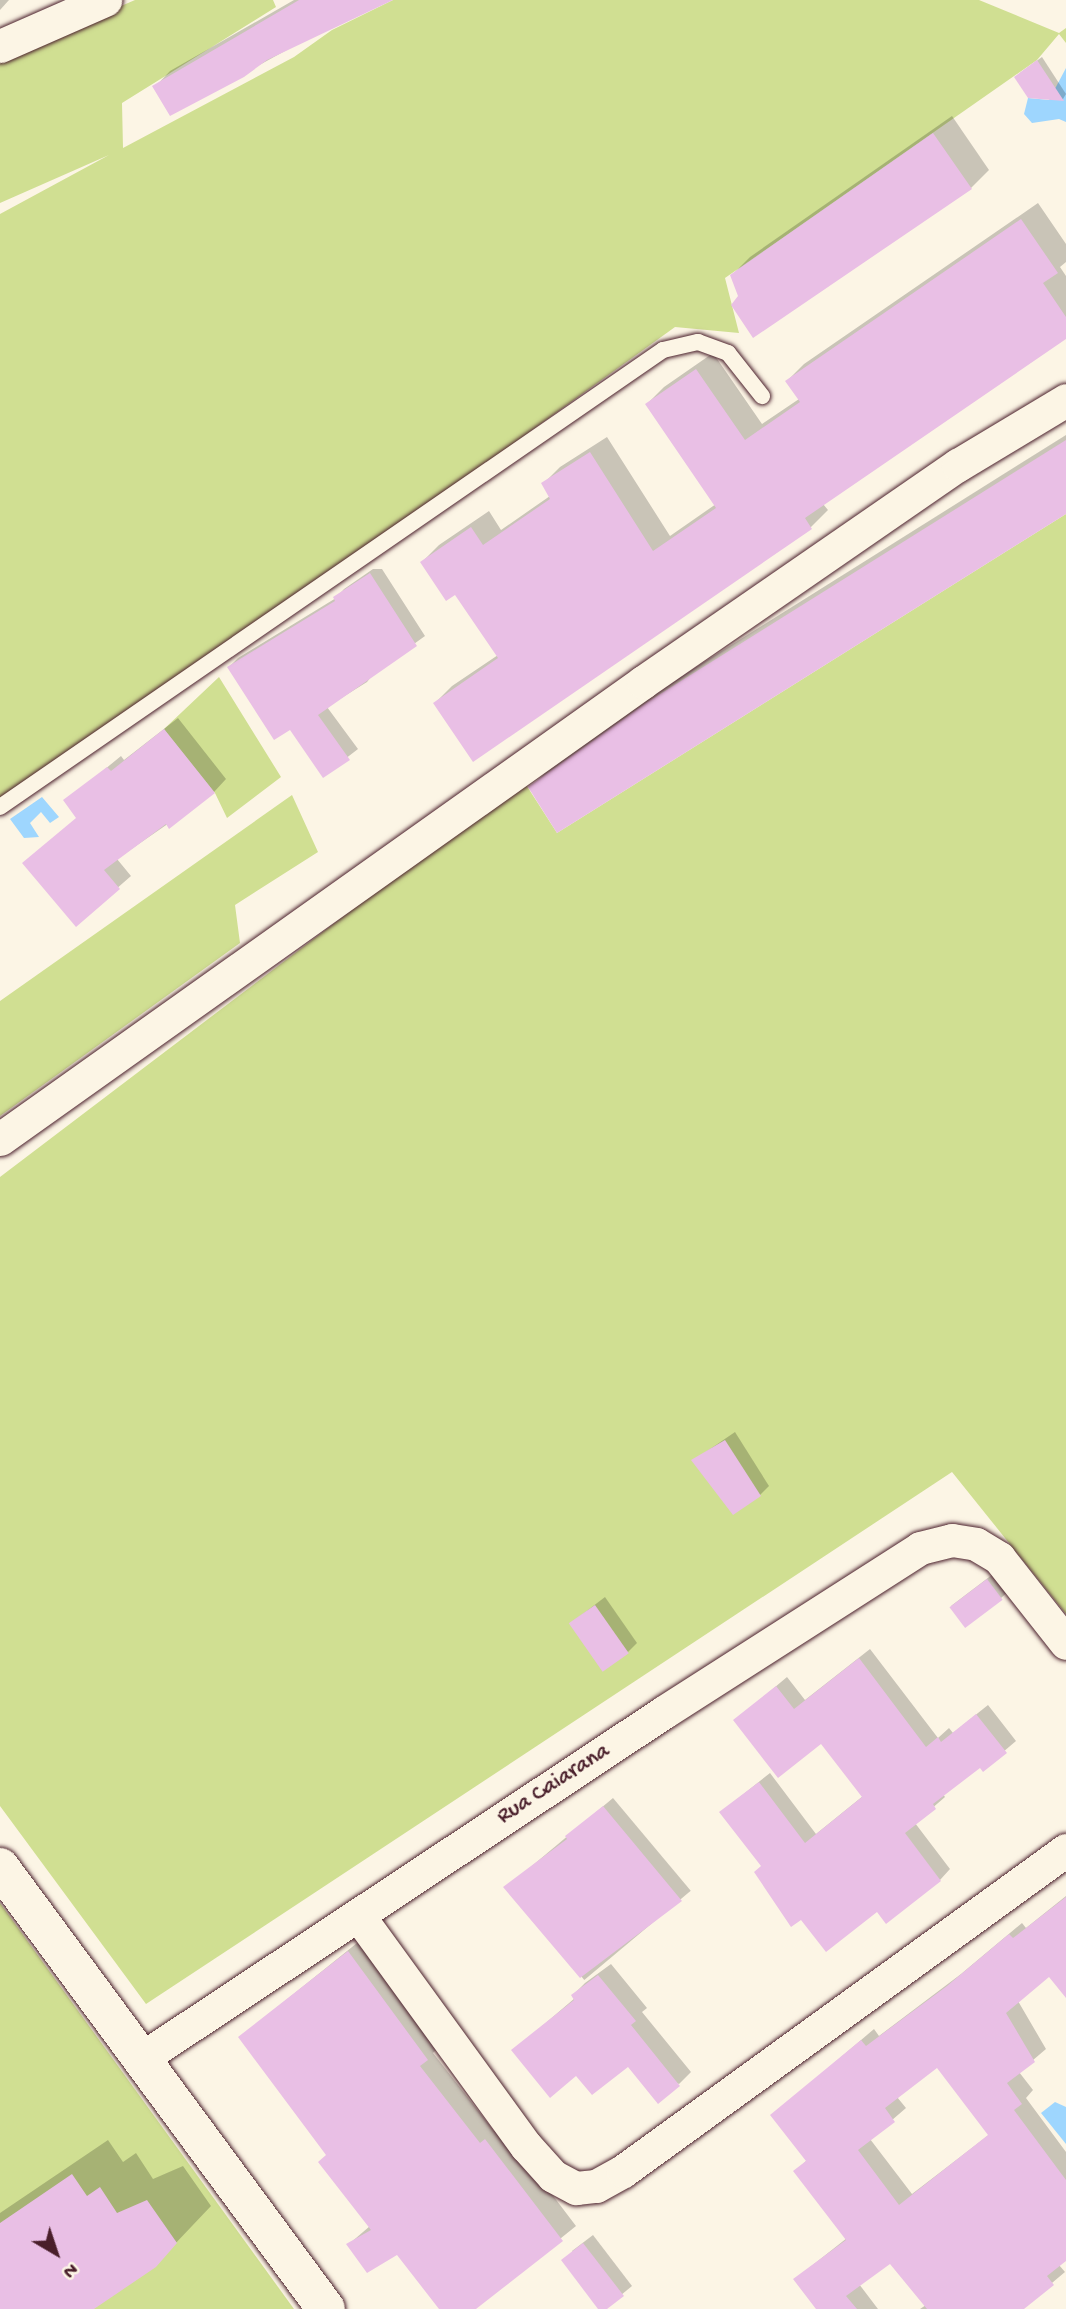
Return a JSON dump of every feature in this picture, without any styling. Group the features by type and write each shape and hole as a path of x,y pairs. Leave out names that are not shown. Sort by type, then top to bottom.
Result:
{"main road":[{"path":"0,1867 326,2309"}],"street":[{"path":"0,46 105,0"},
{"path":"0,1139 677,659 958,464 1066,400"},
{"name":"Rua Caiarana","path":"142,2059 920,1548 953,1539 976,1544 999,1558 1066,1643"},
{"path":"358,1915 526,2146 553,2176 576,2188 596,2186 623,2171 1066,1850"}],"lane":[{"path":"0,807 663,350 698,342 728,353 762,396"}],"green space":[{"path":"135,0 273,0 276,7 122,103 123,148 294,57 332,30 393,0 979,0 1059,33 1066,28 1066,43 1059,34 1037,60 725,278 739,333 675,327 209,663 0,803 0,214 109,155 0,203 0,58"},
{"path":"1066,514 1066,1614 952,1472 146,2004 0,1806 0,1177 523,780 557,833"},
{"path":"219,677 281,777 227,818 215,793 164,729"},
{"path":"292,795 318,852 235,905 240,943 0,1116 0,1001"},
{"path":"0,1903 294,2309 0,2309"}],"water":[{"path":"1066,68 1066,122 1059,119 1032,123 1024,114 1028,98 1049,100"},
{"path":"42,797 59,817 50,823 41,812 30,823 39,837 24,838 10,819"},
{"path":"1055,2102 1066,2107 1066,2144 1041,2113"}],"building":[{"path":"299,0 393,0 267,60 244,77 170,116 152,86"},
{"path":"1037,60 1064,101 1028,98 1014,77"},
{"path":"933,133 972,189 753,338 731,305 738,296 730,275"},
{"path":"1021,219 1058,273 1043,283 1066,317 1066,339 805,518 812,529 473,762 433,703 498,658 455,595 446,601 420,562 471,527 483,545 550,499 541,483 590,452 653,551 716,508 645,404 696,369 745,440 800,402 785,381"},
{"path":"1066,440 1066,514 557,833 528,787 649,701"},
{"path":"370,573 417,646 318,715 350,760 323,778 290,730 274,740 227,667 335,601 333,597"},
{"path":"164,729 215,793 169,829 166,824 104,870 120,889 76,927 22,863 76,818 63,800 107,767 111,771"},
{"path":"725,1440 761,1496 733,1515 691,1460"},
{"path":"987,1579 1003,1600 965,1628 949,1607"},
{"path":"595,1605 629,1653 603,1672 569,1623"},
{"path":"859,1658 926,1747 938,1737 941,1742 976,1714 1007,1753 983,1772 980,1768 933,1804 936,1809 905,1833 941,1881 886,1924 877,1912 826,1952 801,1920 791,1927 754,1872 761,1866 719,1812 759,1782 805,1843 862,1797 821,1744 778,1778 733,1720 776,1686 794,1709"},
{"path":"603,1806 682,1901 580,1978 503,1887 567,1839 565,1836"},
{"path":"1066,1897 1066,1998 1049,1977 1006,2013 1035,2062 1007,2083 1022,2104 1014,2110 1066,2180 1066,2261 1047,2276 1054,2285 1024,2309 927,2309 890,2264 846,2296 857,2309 816,2309 793,2279 846,2240 793,2171 806,2161 770,2115 861,2040 866,2046 947,1986 1009,1934 1013,1938","holes":["937,2068 988,2135 899,2205 858,2150 895,2122 885,2108"]},
{"path":"348,1951 428,2060 420,2066 480,2143 485,2139 563,2241 476,2309 439,2309 397,2255 367,2273 346,2244 371,2230 318,2162 326,2155 238,2037"},
{"path":"598,1975 636,2021 631,2025 680,2086 658,2104 628,2067 592,2095 576,2076 550,2098 511,2050 574,2000 571,1995"},
{"path":"72,2174 87,2196 100,2187 117,2213 147,2200 177,2243 156,2267 94,2309 0,2309 0,2223"},
{"path":"583,2243 624,2296 607,2309 598,2309 561,2260"}]}
